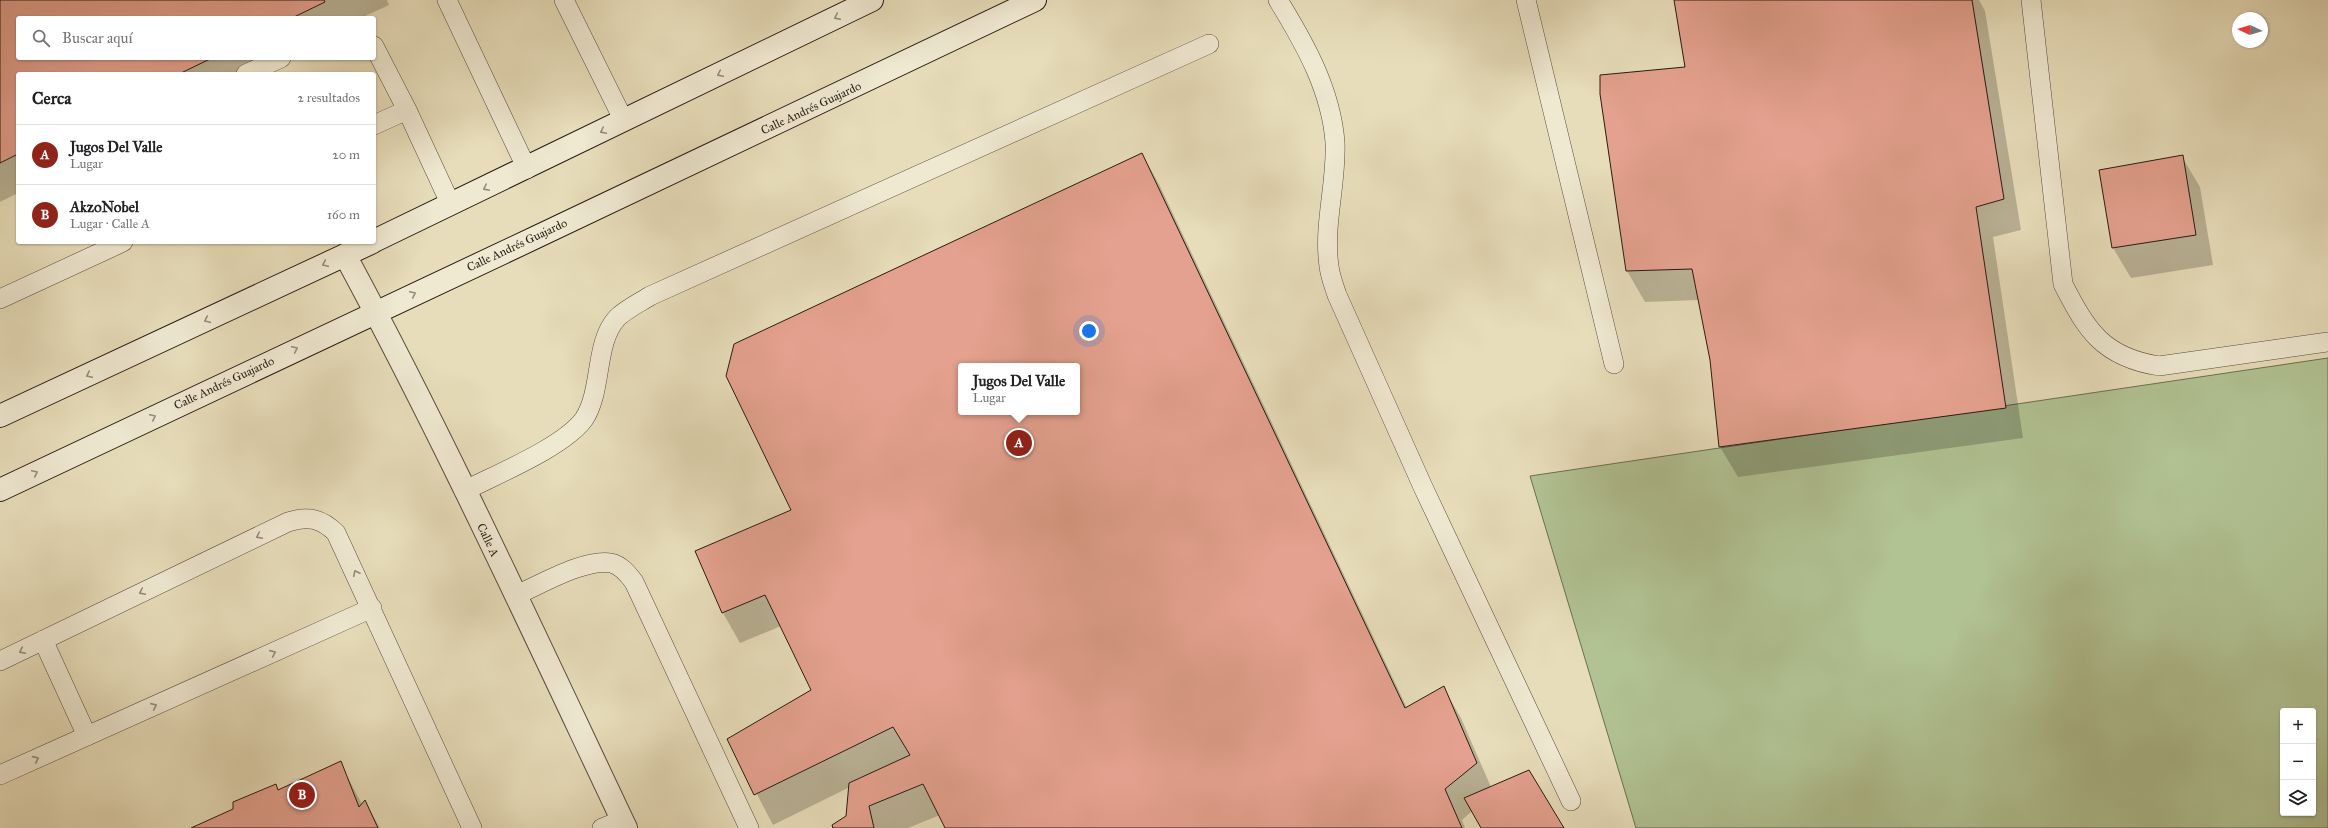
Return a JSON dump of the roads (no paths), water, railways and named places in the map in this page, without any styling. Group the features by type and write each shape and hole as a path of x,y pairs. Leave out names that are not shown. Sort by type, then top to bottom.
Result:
{"main road":[{"path":"376,241 527,169 872,0"},
{"name":"Calle Andrés Guajardo","path":"0,490 375,311 819,104 1035,0"},
{"path":"0,416 369,244"},
{"name":"Calle A","path":"345,255 375,311 516,595 617,825"}],"lane":[{"path":"447,0 527,169"},
{"path":"564,0 624,121"},
{"path":"1278,0 1299,35 1315,68 1332,113 1335,143 1328,236 1329,266 1337,295 1420,480 1570,801"},
{"path":"1526,0 1614,364"},
{"path":"2032,0 2063,284 2080,316 2092,333 2112,350 2129,359 2159,366 2328,342"},
{"path":"464,491 542,451 564,437 584,419 593,398 609,332 616,319 631,307 650,296 1210,44"},
{"path":"376,50 407,110 451,205"},
{"path":"250,72 277,60"},
{"path":"376,124 407,110"},
{"path":"0,299 119,244"},
{"path":"0,661 298,518 319,520 336,533 372,608 472,828"},
{"path":"516,595 597,562 612,563 626,571 634,582 749,828"},
{"path":"0,775 372,608"},
{"path":"43,640 87,736"}],"place":[{"name":"Jugos Del Valle","path":"1019,443"},
{"name":"AkzoNobel","path":"302,795"}]}
